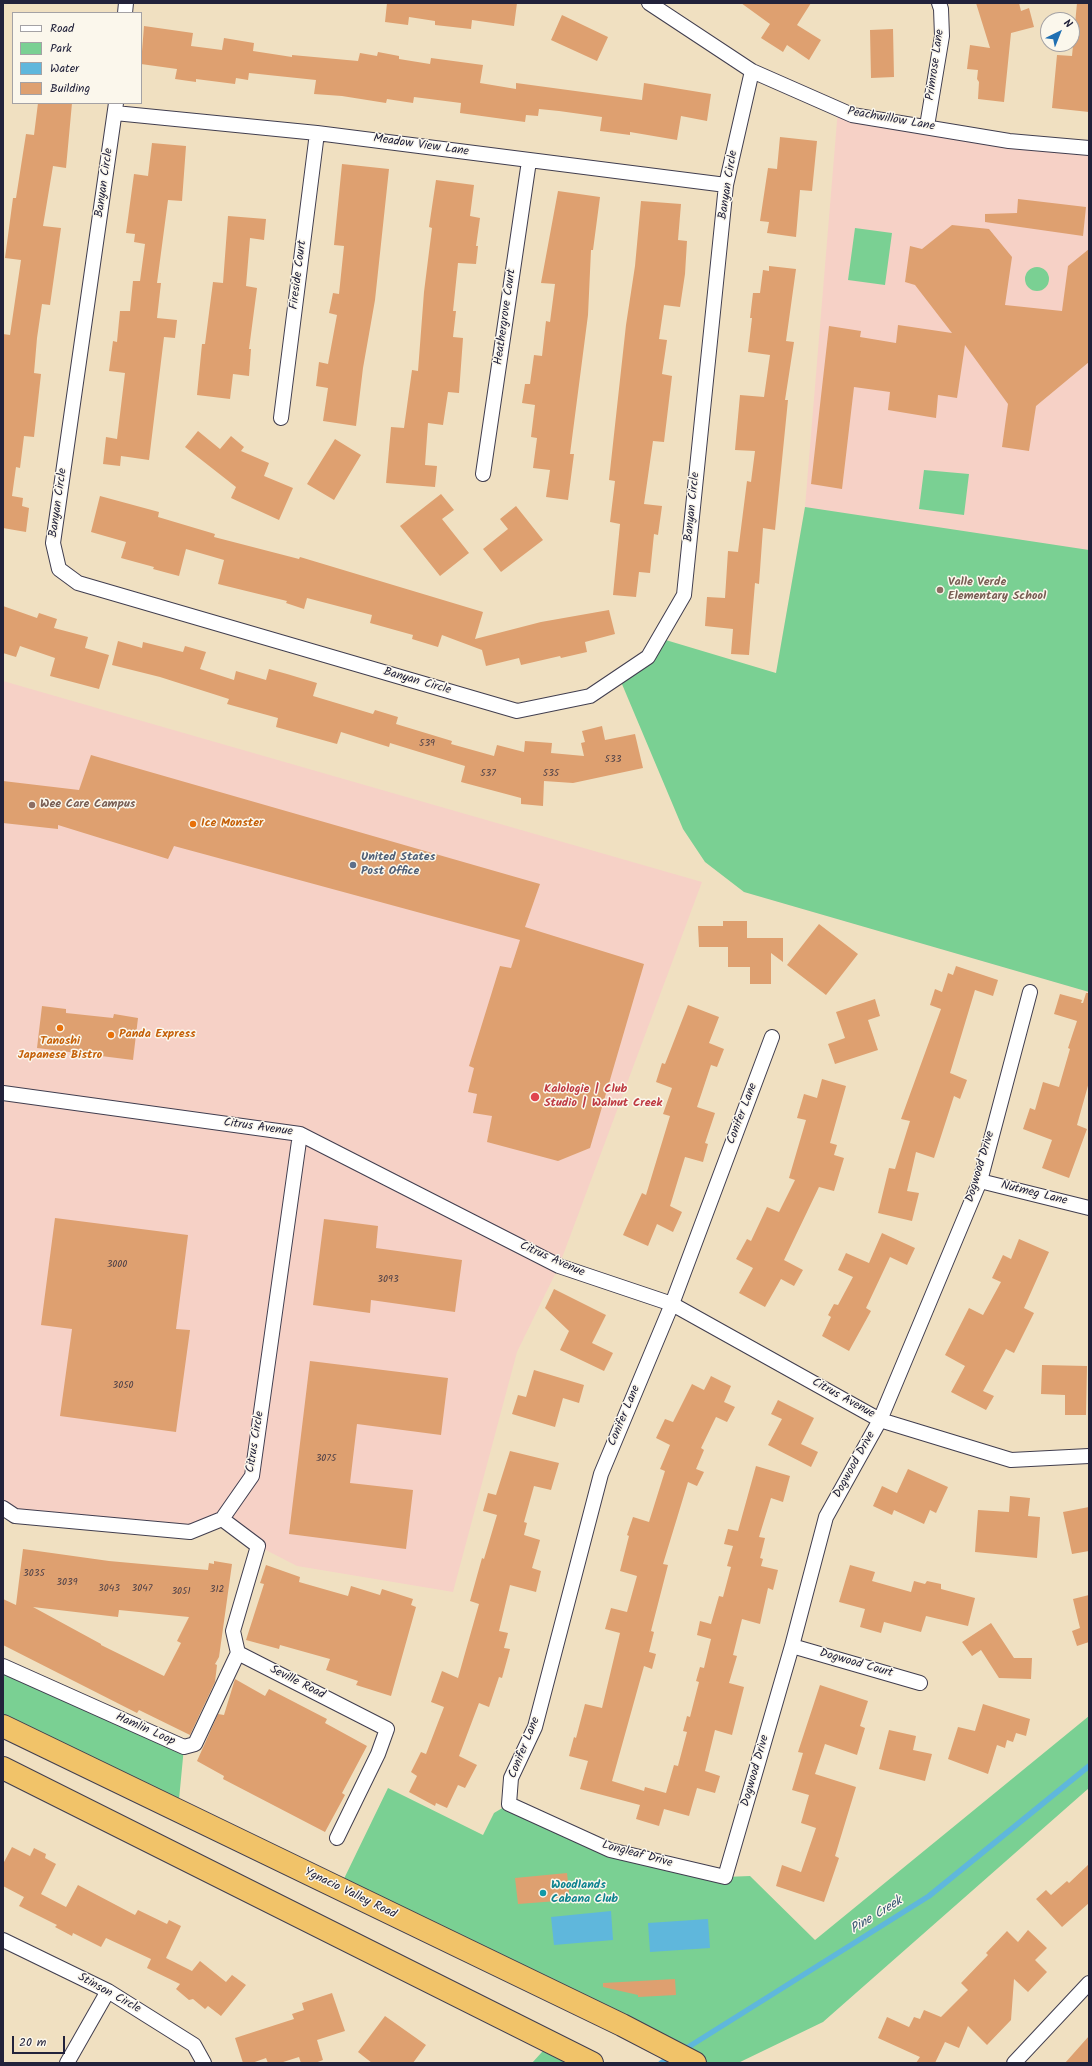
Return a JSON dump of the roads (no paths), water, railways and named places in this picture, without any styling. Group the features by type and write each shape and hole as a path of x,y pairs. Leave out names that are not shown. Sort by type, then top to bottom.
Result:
{"highway":[{"name":"Ygnacio Valley Road","path":"3,1726 622,2025 695,2063"},
{"path":"3,1768 584,2058"}],"street":[{"name":"Peachwillow Lane","path":"649,3 752,71 852,115 927,126 1009,141 1089,148"},
{"name":"Primrose Lane","path":"927,126 942,36 941,9 939,3"},
{"name":"Banyan Circle","path":"116,108 53,543 59,570 78,583 517,711 590,696 648,658 684,595 726,186 752,71"},
{"name":"Meadow View Lane","path":"116,108 317,132 726,186"},
{"name":"Fireside Court","path":"281,418 317,132"},
{"name":"Heathergrove Court","path":"483,474 529,160"},
{"name":"Dogwood Drive","path":"725,1877 792,1646 826,1517 880,1420 980,1181 1030,992"},
{"name":"Conifer Lane","path":"509,1804 511,1778 535,1727 601,1474 672,1304 772,1037"},
{"name":"Citrus Avenue","path":"3,1093 300,1134 558,1266 672,1304 880,1420 1011,1460 1089,1456"},
{"name":"Citrus Circle","path":"222,1519 252,1476 300,1134"},
{"name":"Nutmeg Lane","path":"980,1181 1089,1208"},
{"path":"3,1508 15,1516 190,1532 222,1519 258,1546 233,1631 238,1653"},
{"name":"Dogwood Court","path":"792,1646 920,1682"},
{"name":"Hamlin Loop","path":"3,1666 184,1747 195,1744 238,1653"},
{"name":"Seville Road","path":"238,1653 387,1729 378,1754 337,1838"},
{"name":"Longleaf Drive","path":"509,1804 610,1850 725,1877"},
{"name":"Stinson Circle","path":"3,1940 108,1991 194,2045 204,2063"},
{"path":"1014,2063 1089,1983"},
{"path":"67,2063 108,1991"}],"water":[{"path":"611,1911 613,1940 554,1945 551,1917"},
{"path":"708,1919 710,1948 650,1952 648,1923"}],"waterway":[{"name":"Pine Creek","path":"682,2051 929,1896 1089,1766"},
{"name":"Pine Creek","path":"661,2063 671,2057"}],"place":[{"name":"Valle Verde Elementary School","path":"940,590"},
{"name":"Wee Care Campus","path":"32,805"},
{"name":"Ice Monster","path":"193,824"},
{"name":"United States Post Office","path":"353,865"},
{"name":"Tanoshi Japanese Bistro","path":"60,1028"},
{"name":"Panda Express","path":"111,1035"},
{"name":"Kalologie | Club Studio | Walnut Creek","path":"535,1097"},
{"name":"Woodlands Cabana Club","path":"543,1893"}]}
